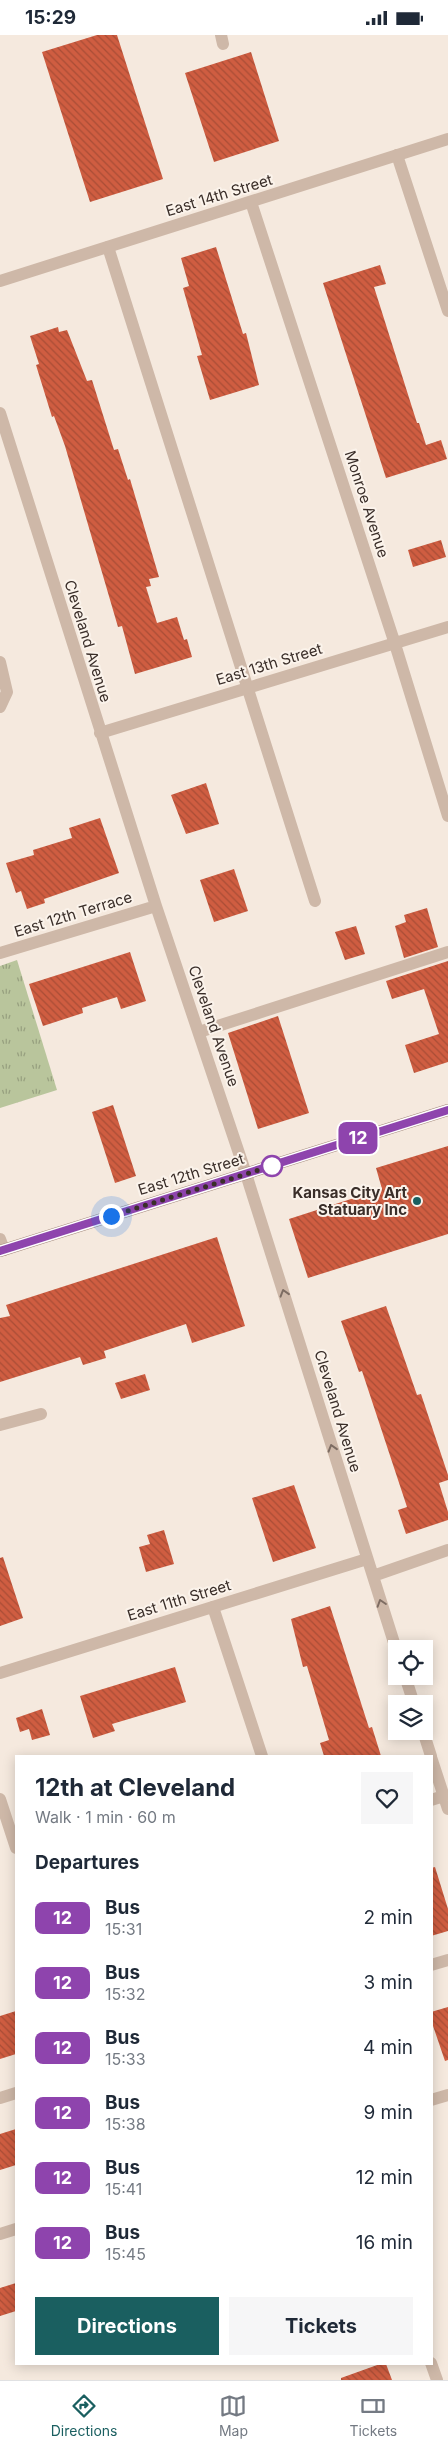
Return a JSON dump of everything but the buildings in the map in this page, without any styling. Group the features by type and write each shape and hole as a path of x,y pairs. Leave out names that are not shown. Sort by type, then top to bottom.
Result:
{"street":[{"name":"East 14th Street","path":"0,281 448,139"},
{"path":"397,155 448,311"},
{"name":"Monroe Avenue","path":"251,202 395,644 448,816"},
{"path":"108,247 315,901"},
{"name":"Cleveland Avenue","path":"0,413 100,733 246,1173 393,1640"},
{"name":"East 13th Street","path":"100,733 448,627"},
{"path":"0,663 7,692 0,707"},
{"name":"East 12th Terrace","path":"0,953 156,906"},
{"path":"199,1033 448,952"},
{"name":"East 12th Street","path":"1,1246 448,1110"},
{"path":"0,1425 41,1414"},
{"path":"372,1576 448,1550"},
{"name":"East 11th Street","path":"0,1673 367,1559"},
{"path":"213,1607 262,1755"},
{"path":"426,1740 430,1755"},
{"path":"433,1769 438,1798 448,1809"},
{"path":"0,1799 15,1846"},
{"path":"433,1964 448,1960"},
{"path":"0,2098 15,2093"},
{"path":"433,2099 448,2095"},
{"path":"0,2234 15,2229"},
{"path":"432,2365 437,2380"}],"green space":[{"path":"17,960 57,1090 0,1108 0,966"}],"bus line":[{"name":"12","path":"0,1251 448,1110"}],"place":[{"name":"Kansas City Art Statuary Inc","path":"417,1201"}],"route":[{"path":"111,1216 272,1166"}]}
